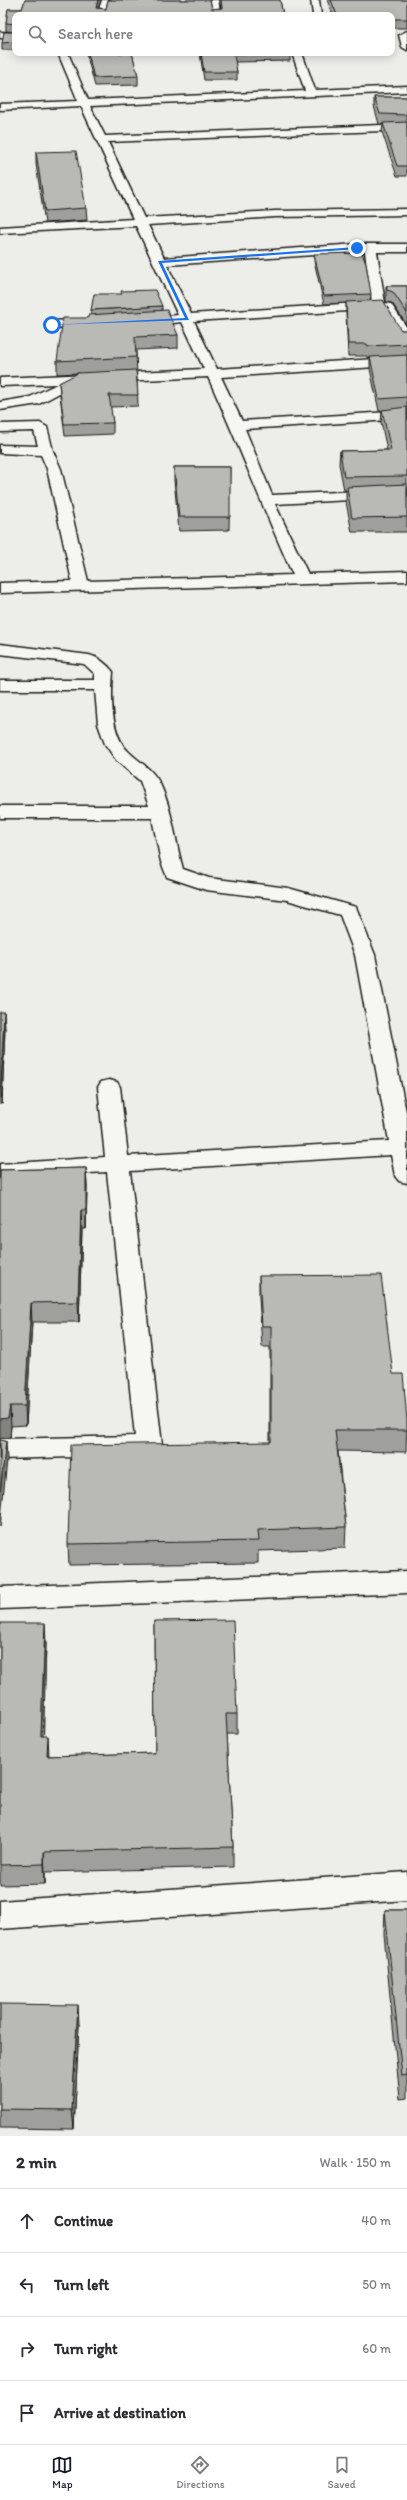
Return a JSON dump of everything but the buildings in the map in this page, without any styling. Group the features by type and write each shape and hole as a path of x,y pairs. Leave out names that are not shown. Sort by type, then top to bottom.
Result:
{"street":[{"path":"102,12 106,0"},
{"path":"214,0 216,12"},
{"path":"315,0 317,12"},
{"path":"407,34 404,35 407,48"},
{"path":"0,35 12,36"},
{"path":"64,56 100,138 237,424 266,500 303,580"},
{"path":"298,56 311,93"},
{"path":"0,107 407,89"},
{"path":"100,138 407,127"},
{"path":"0,230 275,214 407,212"},
{"path":"160,262 370,248 407,248"},
{"path":"370,248 379,306"},
{"path":"163,320 379,306 387,307 407,338"},
{"path":"52,325 108,322"},
{"path":"0,382 213,373 407,361"},
{"path":"0,406 34,401 76,379"},
{"path":"237,424 407,415"},
{"path":"0,428 40,427 46,451 54,469 82,586"},
{"path":"0,449 46,451"},
{"path":"266,500 407,493"},
{"path":"0,588 407,576"},
{"path":"0,649 89,660 104,672 102,698 107,725 118,751 151,782 161,812 167,852 174,873 206,884 288,894 349,910 366,955 399,1104 401,1147 407,1176"},
{"path":"0,685 103,685"},
{"path":"0,812 161,812"},
{"path":"0,1450 150,1445 109,1087"},
{"path":"0,1171 401,1147"},
{"path":"0,1598 407,1582"},
{"path":"0,1915 407,1886"}],"route":[{"path":"52,325 187,319 160,262 357,248"}]}
